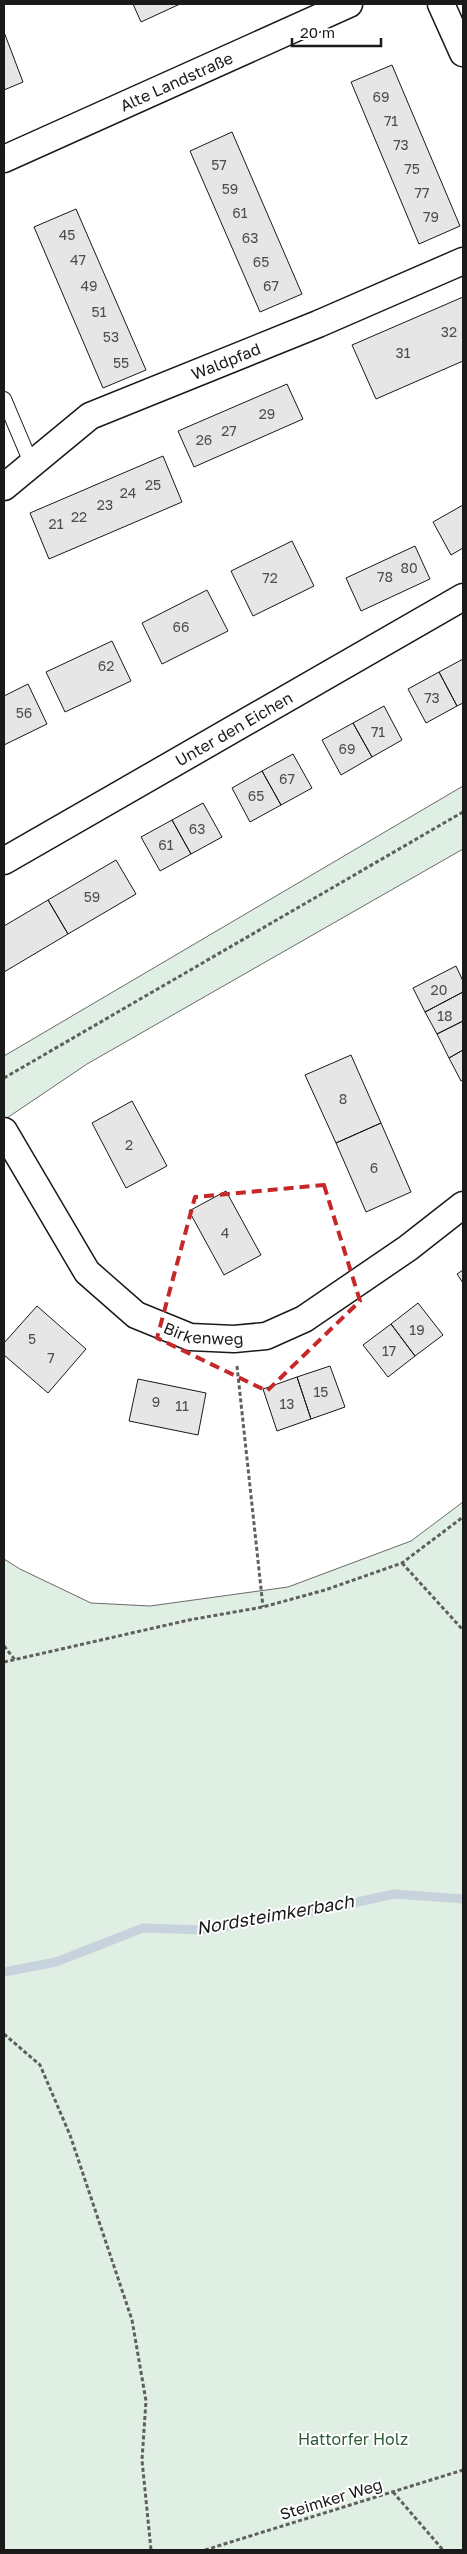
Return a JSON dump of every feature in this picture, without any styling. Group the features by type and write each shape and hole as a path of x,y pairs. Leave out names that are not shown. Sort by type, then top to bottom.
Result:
{"street":[{"name":"Alte Landstraße","path":"4,159 350,4"},
{"path":"441,4 463,53"},
{"name":"Waldpfad","path":"4,487 90,416 318,324 463,261"},
{"name":"Unter den Eichen","path":"4,861 463,597"},
{"name":"Birkenweg","path":"4,1131 87,1272 136,1315 190,1337 234,1339 266,1336 304,1319 408,1248 463,1205"}],"lane":[{"path":"4,398 32,465"}],"path":[{"path":"4,1078 463,812"},
{"path":"234,1339 263,1607"},
{"path":"4,1662 189,1620 263,1607 325,1590 402,1563 463,1517"},
{"path":"402,1563 463,1630"},
{"path":"4,1646 15,1660"},
{"path":"4,2034 40,2065 70,2135 132,2320 146,2400 142,2460 151,2550"},
{"name":"Steimker Weg","path":"205,2550 463,2470"},
{"path":"393,2492 443,2550"}],"highlighted area":[{"path":"324,1185 360,1301 267,1391 157,1338 195,1197"}],"green space":[{"path":"463,786 463,849 87,1064 4,1120 4,1056"},
{"name":"Hattorfer Holz","path":"463,1502 463,2550 4,2550 4,1559 20,1569 91,1603 150,1606 288,1587 411,1541"}],"building":[{"path":"133,4 180,4 141,22"},
{"path":"4,32 23,82 4,90"},
{"path":"392,65 460,226 419,244 351,82"},
{"path":"232,132 302,294 260,312 190,151"},
{"path":"76,209 146,370 103,388 34,227"},
{"path":"463,297 463,361 376,399 352,345"},
{"path":"287,384 303,419 194,467 178,431"},
{"path":"163,456 182,502 49,559 30,513"},
{"path":"463,505 463,548 451,555 433,522"},
{"path":"292,541 314,586 253,616 231,571"},
{"path":"415,546 430,579 361,611 346,578"},
{"path":"207,590 228,631 162,664 142,623"},
{"path":"112,641 131,681 65,712 46,672"},
{"path":"463,659 463,703 457,706 439,672"},
{"path":"439,672 457,706 426,723 408,689"},
{"path":"28,684 47,724 4,745 4,696"},
{"path":"384,706 402,740 372,757 353,723"},
{"path":"353,723 372,757 341,775 322,740"},
{"path":"293,754 312,788 281,805 262,771"},
{"path":"262,771 281,805 250,822 232,788"},
{"path":"203,803 222,837 191,854 172,820"},
{"path":"172,820 191,854 160,871 141,837"},
{"path":"116,860 136,894 68,934 48,900"},
{"path":"48,900 68,934 4,972 4,926"},
{"path":"456,966 463,981 463,992 425,1012 413,988"},
{"path":"463,992 463,1021 437,1034 425,1012"},
{"path":"463,1021 463,1050 449,1058 437,1034"},
{"path":"463,1050 463,1080 461,1081 449,1058"},
{"path":"351,1055 381,1123 336,1143 305,1075"},
{"path":"132,1101 167,1166 126,1188 92,1123"},
{"path":"381,1123 411,1192 366,1212 336,1143"},
{"path":"226,1191 261,1255 224,1275 189,1211"},
{"path":"463,1270 463,1283 457,1274"},
{"path":"418,1303 443,1335 415,1356 391,1324"},
{"path":"37,1306 86,1349 48,1393 4,1355 4,1343"},
{"path":"391,1324 415,1356 388,1377 363,1345"},
{"path":"330,1366 345,1407 311,1419 297,1377"},
{"path":"297,1377 311,1419 277,1431 263,1389"},
{"path":"138,1379 206,1393 198,1435 129,1421"}],"waterway":[{"name":"Nordsteimkerbach","path":"4,1972 56,1962 143,1928 207,1930 317,1911 394,1894 463,1899"}]}
